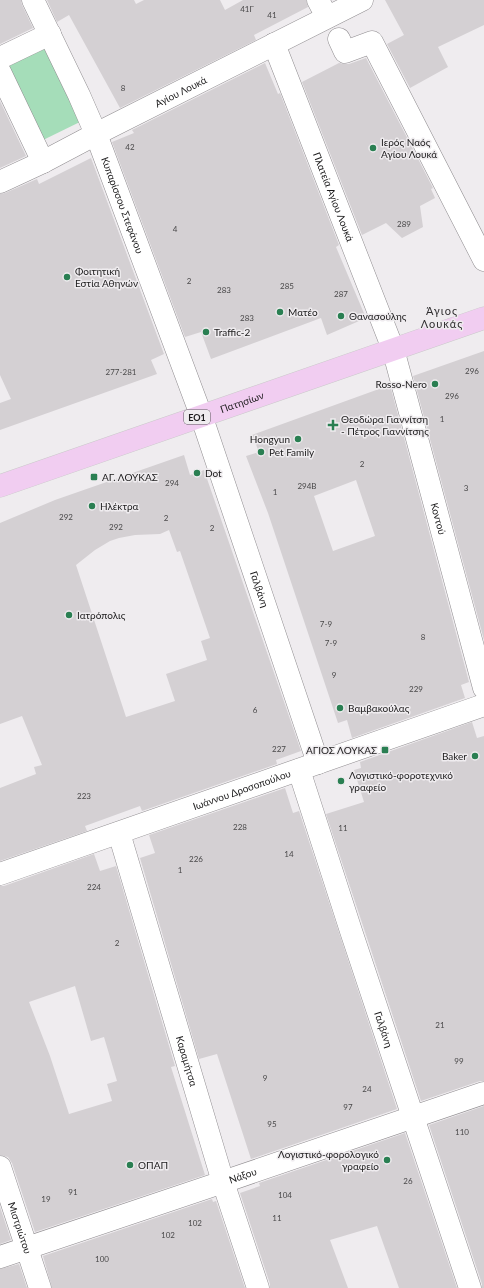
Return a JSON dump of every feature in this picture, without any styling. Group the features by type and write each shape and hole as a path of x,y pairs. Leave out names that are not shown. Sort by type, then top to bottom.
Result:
{"main road":[{"name":"Πατησίων","path":"0,486 484,318"}],"street":[{"name":"Κυπαρίσσου Στεφάνου","path":"33,0 96,134 201,416"},
{"name":"Αγίου Λουκά","path":"0,182 43,162 274,44 322,9 362,0"},
{"path":"0,58 50,34"},
{"path":"339,39 345,52 372,42 484,260"},
{"name":"Πλατεία Αγίου Λουκά","path":"274,44 393,349"},
{"path":"0,72 43,162"},
{"name":"Κοντού","path":"393,349 484,688"},
{"name":"Γαλβάνη","path":"201,416 309,766 413,1117 470,1288"},
{"name":"Ιωάννου Δροσοπούλου","path":"0,874 484,705"},
{"name":"Καραμήτσα","path":"119,833 223,1182 258,1288"},
{"name":"Νάξου","path":"0,1257 484,1093"},
{"name":"Μιστριώτου","path":"0,1167 40,1288"}],"green space":[{"path":"48,42 86,119 37,143 0,65"}],"building":[{"path":"0,0 21,0 33,28 0,44"},
{"path":"47,0 134,0 136,4 144,0 220,0 225,10 243,0 306,0 308,7 254,35 256,40 120,108 69,15 57,22"},
{"path":"385,0 484,0 484,25 438,47 448,67 410,88 387,44 404,35"},
{"name":"Ιερός Ναός Αγίου Λουκά","path":"366,58 433,188 431,189 435,198 420,206 423,227 402,238 386,223 362,235 302,82 339,63 349,64"},
{"path":"265,63 278,94 280,93 339,245 336,247 366,318 327,335 321,318 211,359 201,332 185,337 112,142 134,133 132,130"},
{"path":"0,101 26,156 0,168"},
{"name":"Φοιτητική Εστία Αθηνών","path":"91,158 164,354 151,360 157,374 0,430 0,403 11,399 0,375 0,194 37,179 39,184"},
{"path":"484,351 484,640 413,376"},
{"path":"390,385 469,682 461,685 465,698 352,738 347,720 338,723 268,513 246,456 259,452 252,435","holes":["356,480 375,536 333,551 314,496"]},
{"path":"184,455 190,475 204,470 301,751 276,760 277,764 142,811 140,806 85,826 87,831 0,861 0,788 36,774 34,767 42,765 22,716 0,724 0,523 55,500","holes":["169,530 177,552 180,551 210,638 201,641 207,660 166,674 175,701 126,717 76,565 95,550 110,541 135,535 160,534"]},
{"path":"472,722 477,738 484,736 484,1081 480,1081 421,1101 326,814 364,802 354,770 361,768 360,762"},
{"path":"285,788 293,813 299,811 397,1109 251,1159 217,1054 199,1059 140,858 155,853 149,835"},
{"path":"94,854 100,871 116,866 175,1066 171,1067 205,1175 35,1232 12,1163 8,1157 0,1155 0,886 4,886","holes":["75,986 91,1041 104,1037 117,1081 107,1084 112,1101 69,1114 50,1056 29,1002"]},
{"path":"484,1106 484,1288 482,1288 482,1284 429,1125"},
{"path":"405,1133 457,1288 399,1288 377,1226 330,1240 348,1288 270,1288 270,1284 240,1193 260,1186 259,1183"},
{"path":"212,1199 213,1202 216,1201 245,1288 52,1288 43,1256"},
{"path":"0,1207 11,1240 0,1244"},
{"path":"19,1264 27,1288 0,1288 0,1269"}],"place":[{"name":"Ιερός Ναός Αγίου Λουκά","path":"373,148"},
{"name":"Φοιτητική Εστία Αθηνών","path":"67,277"},
{"name":"Ματέο","path":"280,312"},
{"name":"Θανασούλης","path":"341,316"},
{"name":"Traffic-2","path":"206,332"},
{"name":"Rosso-Nero","path":"435,384"},
{"name":"Θεοδώρα Γιαννίτση - Πέτρος Γιαννίτσης","path":"333,425"},
{"name":"Hongyun","path":"298,439"},
{"name":"Pet Family","path":"261,452"},
{"name":"Dot","path":"197,473"},
{"name":"ΑΓ. ΛΟΥΚΑΣ","path":"94,477"},
{"name":"Ηλέκτρα","path":"92,506"},
{"name":"Ιατρόπολις","path":"69,615"},
{"name":"Βαμβακούλας","path":"340,708"},
{"name":"ΑΓΙΟΣ ΛΟΥΚΑΣ","path":"385,750"},
{"name":"Baker","path":"475,756"},
{"name":"Λογιστικό-φοροτεχνικό γραφείο","path":"341,781"},
{"name":"Λογιστικό-φορολογικό γραφείο","path":"387,1160"},
{"name":"ΟΠΑΠ","path":"130,1165"}],"district":[{"name":"Άγιος Λουκάς","path":"442,316"}]}
